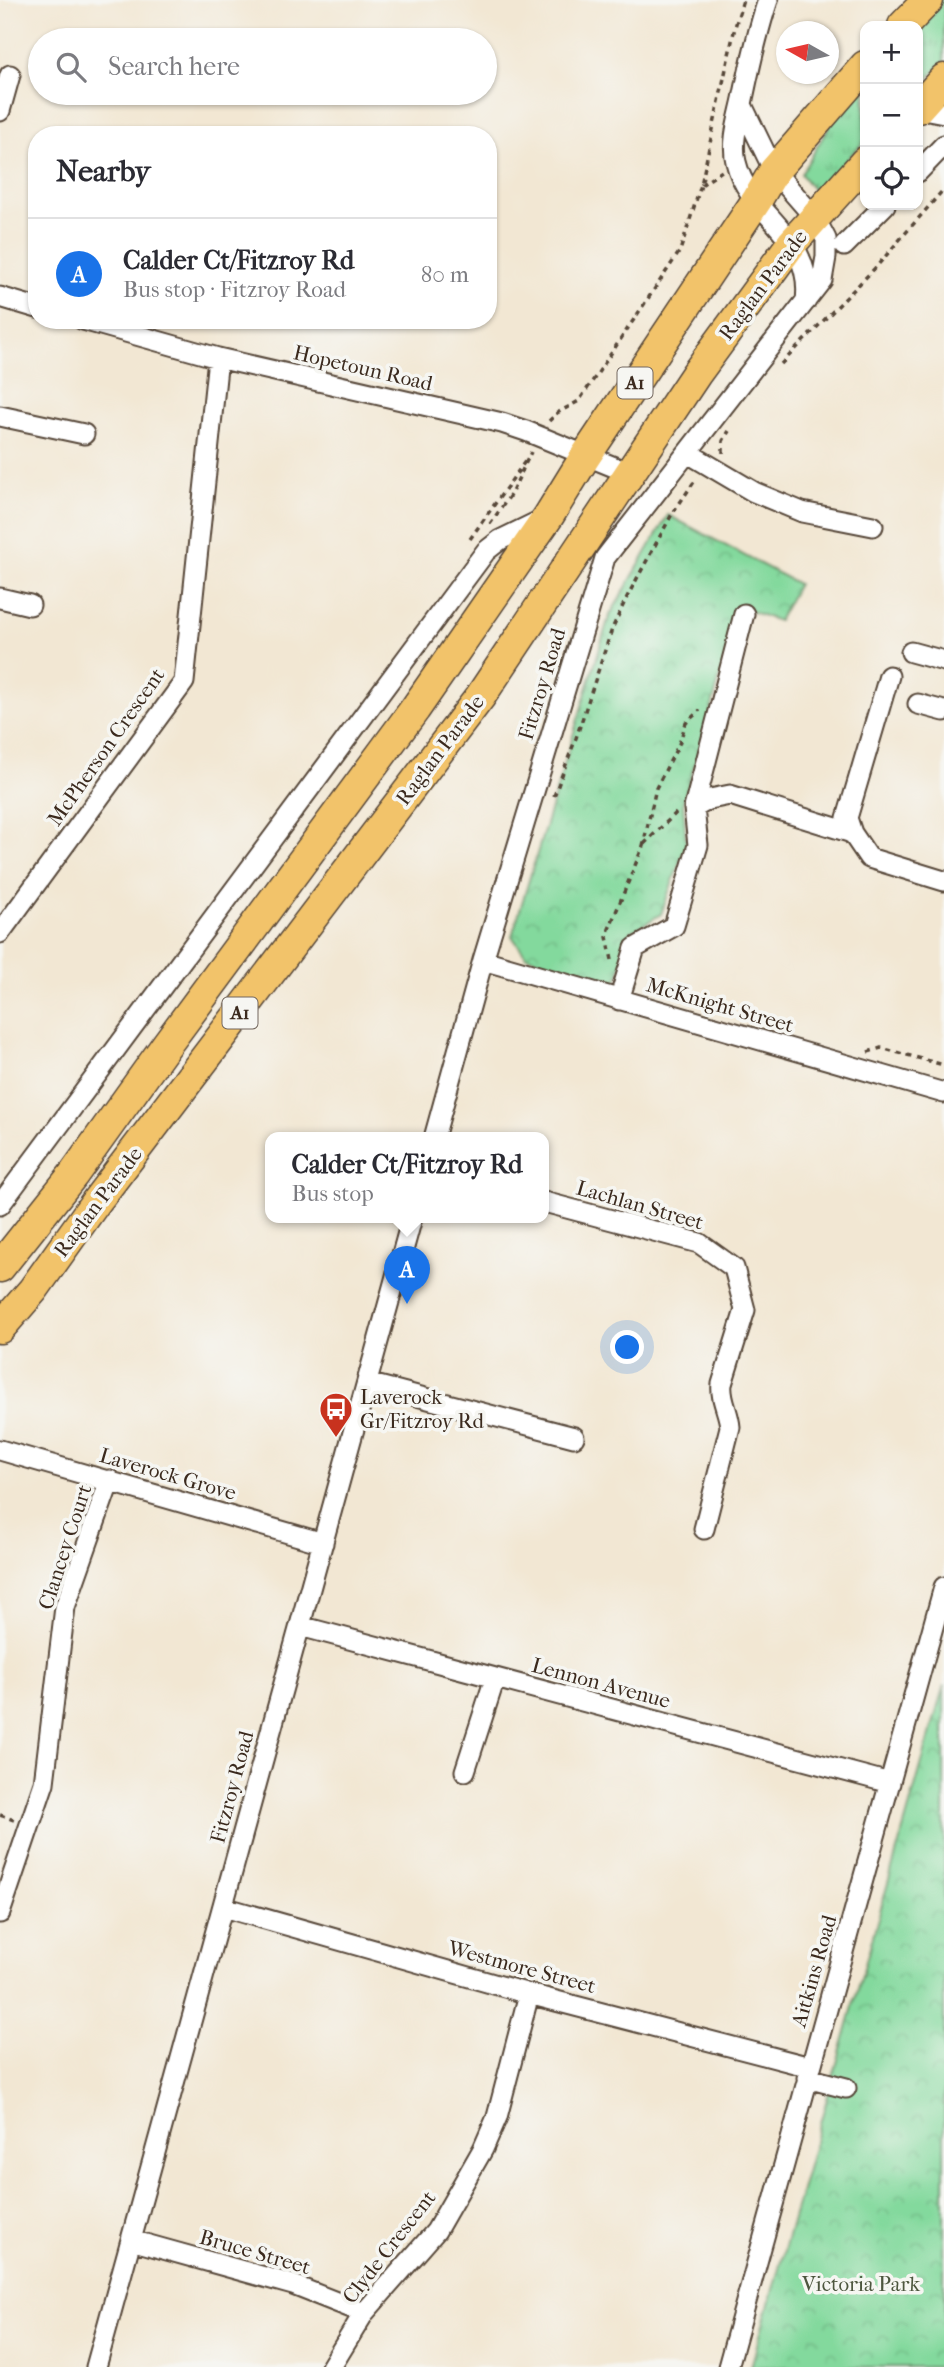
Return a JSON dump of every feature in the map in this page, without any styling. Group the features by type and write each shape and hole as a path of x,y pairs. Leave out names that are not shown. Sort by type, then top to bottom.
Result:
{"highway":[{"path":"908,21 928,0"},
{"name":"Raglan Parade","path":"0,1267 73,1175 415,709 548,517 774,171 860,72"},
{"path":"923,102 944,79"},
{"name":"Raglan Parade","path":"0,1328 33,1290 112,1181 480,697 696,374 792,243 860,167"}],"street":[{"path":"768,0 757,33 742,105 735,161 743,183 792,243 806,272 806,301"},
{"path":"0,111 10,75"},
{"name":"Fitzroy Road","path":"436,1132 483,960 605,558 822,280 826,239 815,218 774,171 742,105"},
{"path":"923,109 944,113"},
{"path":"923,167 944,145"},
{"path":"844,246 880,210"},
{"path":"0,298 28,306"},
{"name":"Hopetoun Road","path":"115,329 218,358 502,423 526,430 585,457 629,473"},
{"name":"McPherson Crescent","path":"0,933 184,682 218,358"},
{"path":"0,416 84,434"},
{"path":"688,453 754,492 802,512 873,526"},
{"path":"0,1205 486,551 500,540 548,517"},
{"path":"0,598 30,605"},
{"path":"622,993 635,948 674,926 698,845 694,808 744,614"},
{"path":"911,652 944,661"},
{"path":"889,676 846,818 852,833 869,858 944,881"},
{"path":"918,704 944,711"},
{"path":"694,808 710,799 730,795 852,833"},
{"name":"McKnight Street","path":"483,960 622,993 944,1094"},
{"name":"Lachlan Street","path":"549,1203 699,1243 734,1268 745,1310 724,1372 721,1391 730,1427 704,1528"},
{"name":"Fitzroy Road","path":"96,2367 411,1223"},
{"path":"367,1383 575,1437"},
{"name":"Laverock Grove","path":"0,1450 323,1543"},
{"name":"Clancey Court","path":"0,1913 44,1783 65,1607 110,1480"},
{"name":"Aitkins Road","path":"728,2367 944,1587"},
{"name":"Lennon Avenue","path":"300,1626 890,1783"},
{"path":"465,1771 495,1678"},
{"name":"Westmore Street","path":"223,1907 809,2073 846,2088"},
{"name":"Clyde Crescent","path":"331,2367 364,2313 436,2231 483,2149 497,2117 529,1993"},
{"name":"Bruce Street","path":"131,2240 293,2285 364,2313"}],"path":[{"path":"550,421 579,401 680,251 701,186 734,27 743,0"},
{"path":"701,186 735,161"},
{"path":"781,365 876,267 944,189"},
{"path":"550,806 612,629 627,597 691,485 700,476 711,478 725,456 722,450 723,441 732,428"},
{"path":"622,993 616,984 607,937 643,846 656,788 679,744 685,723 698,711 720,707"},
{"path":"643,846 678,811 694,808"},
{"path":"856,1055 881,1048 944,1065"}],"green space":[{"path":"928,0 944,0 944,62 923,84 923,21 920,21"},
{"path":"860,74 860,146 815,192 801,174"},
{"path":"668,515 798,584 778,621 739,607 683,801 686,845 661,914 631,932 616,984 526,956 512,936 609,617"},
{"name":"Victoria Park","path":"944,1685 944,2367 751,2367"}],"place":[{"name":"Calder Ct/Fitzroy Rd","path":"407,1304"},
{"name":"Laverock Gr/Fitzroy Rd","path":"336,1439"}]}
